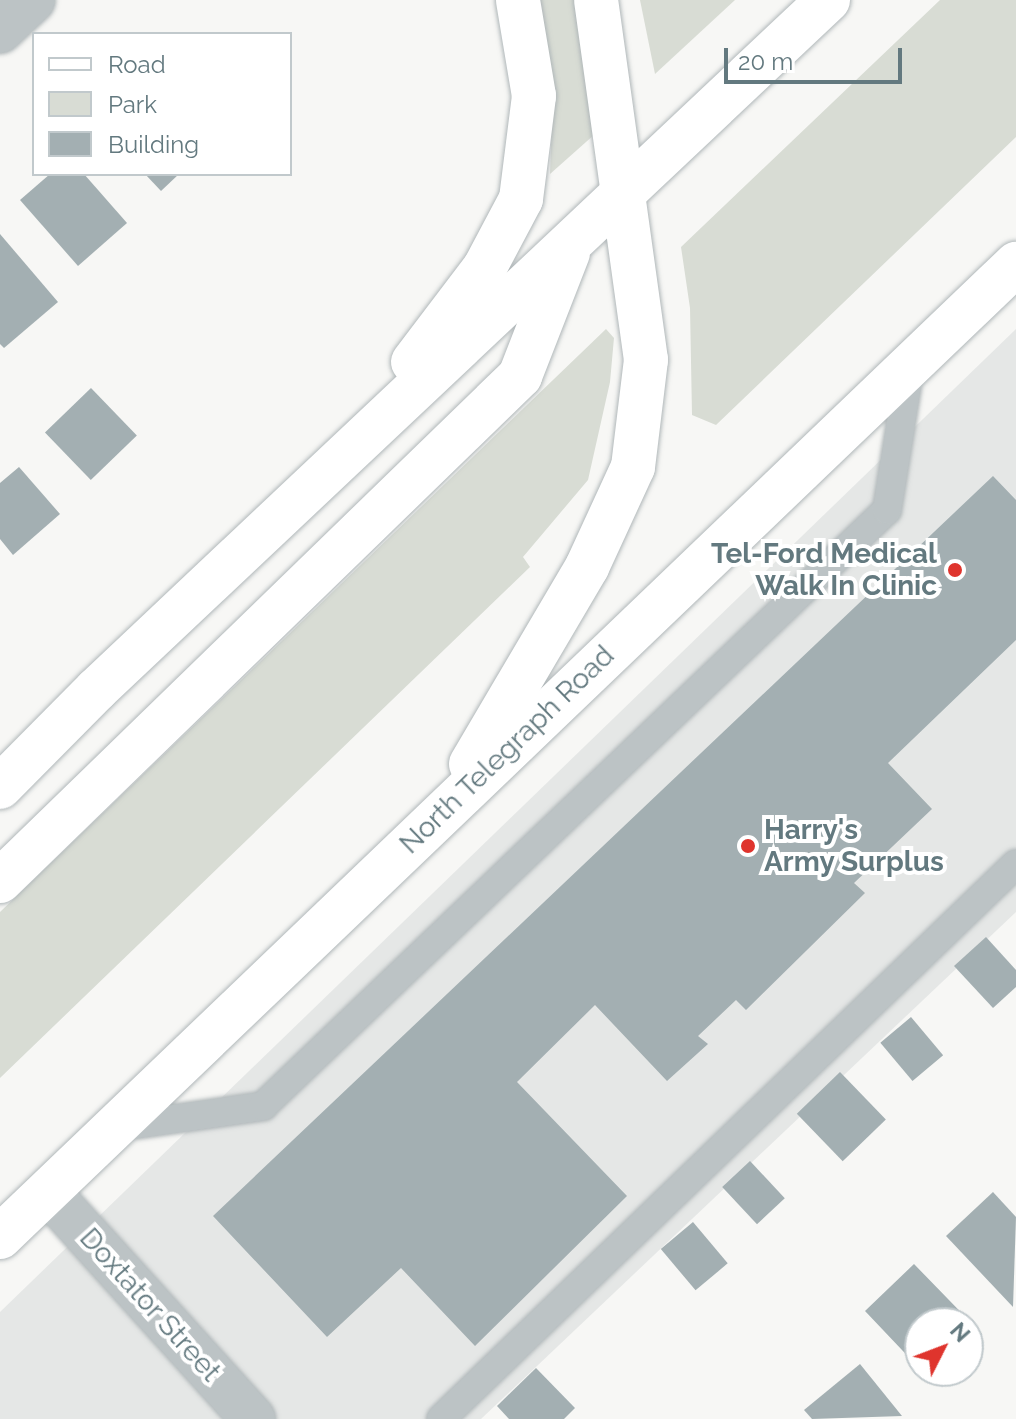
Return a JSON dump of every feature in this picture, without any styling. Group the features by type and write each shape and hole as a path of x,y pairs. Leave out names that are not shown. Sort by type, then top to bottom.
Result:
{"main road":[{"path":"335,464 485,267 521,199 534,96 518,0"},
{"path":"443,811 587,567 633,467 646,360 626,189 596,0"},
{"path":"0,787 335,464 828,0"},
{"path":"0,881 520,376 573,240"},
{"name":"North Telegraph Road","path":"0,1237 118,1127 911,361 1016,264"}],"street":[{"path":"0,31 33,0"},
{"name":"Doxtator Street","path":"48,1192 253,1419"}],"lane":[{"path":"118,1127 263,1106 887,510 911,361"},
{"path":"441,1419 1016,864"}],"shaded area":[{"path":"1016,329 1016,912 481,1419 0,1419 0,1312"}],"green space":[{"path":"539,0 574,0 595,134 550,174 553,88"},
{"path":"640,0 735,0 655,74"},
{"path":"940,0 1016,0 1016,137 716,425 692,415 690,308 681,247"},
{"path":"606,329 614,338 610,382 588,480 523,557 530,567 0,1078 0,912"}],"building":[{"path":"48,176 86,176 127,223 78,266 20,200"},
{"path":"147,176 177,176 161,191"},
{"path":"0,234 58,302 4,348 0,344"},
{"path":"91,388 137,435 91,480 45,432"},
{"path":"19,467 60,514 13,555 0,539 0,483"},
{"path":"993,476 1016,500 1016,640 888,763 932,809 854,883 865,893 746,1010 736,1000 698,1036 708,1044 667,1081 595,1005 517,1082 627,1196 475,1346 401,1268 327,1337 213,1216"},
{"path":"986,937 1016,970 1016,987 993,1008 954,966"},
{"path":"911,1017 943,1055 912,1081 880,1043"},
{"path":"840,1072 886,1119 843,1161 797,1114"},
{"path":"750,1161 785,1198 757,1224 722,1187"},
{"path":"993,1192 1016,1217 1013,1307 946,1236"},
{"path":"693,1222 728,1263 696,1290 661,1249"},
{"path":"914,1264 956,1307 904,1307 904,1352 865,1311"},
{"path":"860,1364 902,1416 812,1419 804,1410"},
{"path":"536,1368 575,1408 564,1419 509,1419 497,1406"}],"place":[{"name":"Tel-Ford Medical Walk In Clinic","path":"955,570"},
{"name":"Harry's Army Surplus","path":"748,846"}]}
